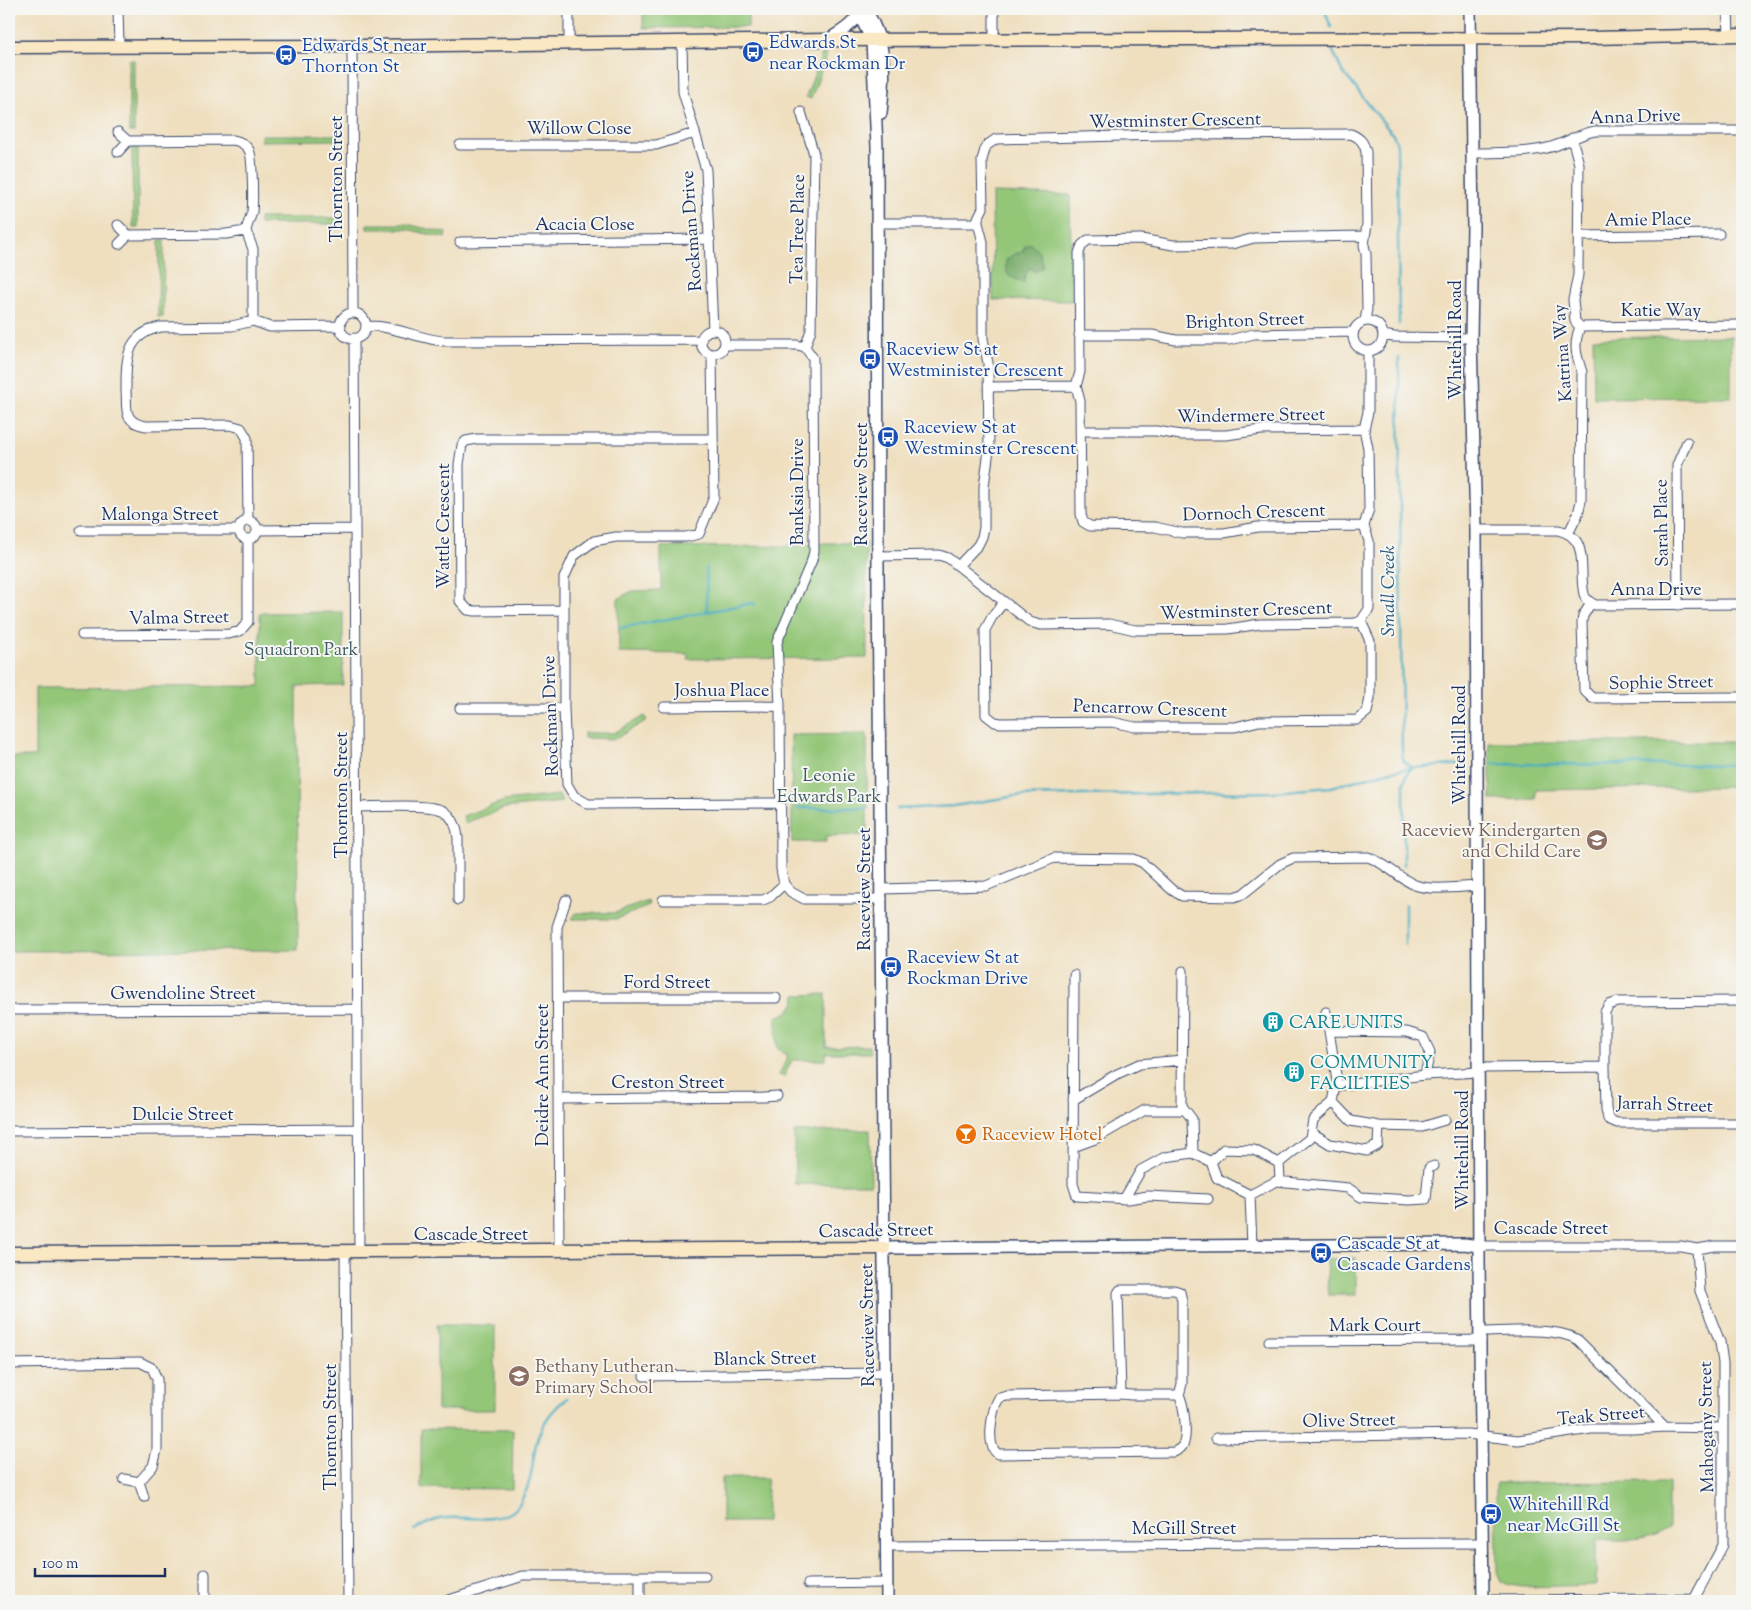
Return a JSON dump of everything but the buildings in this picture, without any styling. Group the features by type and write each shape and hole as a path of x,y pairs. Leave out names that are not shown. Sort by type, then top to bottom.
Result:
{"main road":[{"path":"9,47 352,46 828,40 1742,36"},
{"name":"Cascade Street","path":"9,1253 884,1248"}],"street":[{"path":"118,9 120,46"},
{"path":"569,9 569,44"},
{"path":"994,9 994,40"},
{"name":"Whitehill Road","path":"1470,9 1472,153 1471,338 1476,530 1479,1246 1483,1601"},
{"path":"1728,9 1729,36"},
{"path":"828,40 846,29 854,21 860,10"},
{"path":"860,10 876,40"},
{"name":"Raceview Street","path":"876,40 886,1601"},
{"name":"Rockman Drive","path":"682,42 683,92 706,170 713,330"},
{"name":"Thornton Street","path":"352,46 353,313"},
{"name":"Tea Tree Place","path":"801,112 814,154 811,330 804,347"},
{"name":"Anna Drive","path":"1472,153 1528,152 1552,147 1582,134 1595,131 1742,131"},
{"path":"118,132 128,141 233,140 245,145 250,151 252,160 252,210 246,231 253,250 253,321"},
{"name":"Willow Close","path":"460,145 656,145 695,133"},
{"name":"Westminster Crescent","path":"978,223 978,218 983,208 982,160 986,146 996,139 1351,134 1358,137 1364,143 1366,152 1367,224 1364,245 1366,254 1367,308 1365,320"},
{"name":"Katrina Way","path":"1568,534 1578,514 1581,501 1582,372 1576,353 1575,338 1580,326 1575,321 1573,300 1578,275 1579,164 1572,138"},
{"path":"118,152 128,141"},
{"path":"877,223 978,223 983,242 983,339 988,363 990,450 984,486 984,528 978,545 958,566"},
{"path":"118,225 128,234 226,234 246,231"},
{"path":"119,244 128,234"},
{"name":"Amie Place","path":"1578,236 1719,234"},
{"name":"Dornoch Crescent","path":"1364,236 1254,238 1232,244 1173,245 1141,239 1088,240 1082,245 1079,252 1080,372 1076,386 1080,401 1081,514 1083,522 1090,526 1155,527 1182,533 1224,533 1258,527 1364,526"},
{"name":"Acacia Close","path":"460,242 710,239"},
{"path":"353,313 363,317 366,327 363,334 350,338 343,333 341,326 343,318 353,313"},
{"path":"1365,320 1376,322 1382,330 1383,336 1378,347 1368,351 1356,346 1353,341 1353,332 1357,324 1365,320"},
{"path":"248,520 248,446 244,433 236,426 230,425 146,426 134,423 128,414 126,372 126,361 131,348 139,337 161,327 232,326 253,321 270,326 341,326"},
{"name":"Katie Way","path":"1580,326 1742,325"},
{"path":"366,327 380,326 426,339 444,341 701,340"},
{"path":"713,330 721,333 725,344 722,351 712,355 704,352 700,344 701,340 705,333 713,330"},
{"name":"Brighton Street","path":"1080,335 1152,334 1176,340 1221,340 1254,334 1353,332"},
{"path":"1383,336 1471,338"},
{"name":"Thornton Street","path":"354,338 359,1252"},
{"path":"725,344 797,345 804,347"},
{"name":"Banksia Drive","path":"780,803 780,706 777,642 812,560 814,550 813,358 804,347"},
{"path":"1361,621 1369,609 1369,545 1364,526 1369,509 1368,448 1364,429 1368,412 1368,351"},
{"name":"Rockman Drive","path":"712,355 714,497 698,534 686,537 616,538 594,541 574,556 564,578 564,708 567,784 574,796 588,804 780,803"},
{"path":"989,387 1076,386"},
{"name":"Windermere Street","path":"1080,431 1156,431 1181,435 1226,435 1261,430 1364,429"},
{"name":"Wattle Crescent","path":"564,610 474,611 468,610 460,601 459,464 462,445 476,439 713,439"},
{"name":"Sarah Place","path":"1678,605 1677,465 1687,442"},
{"path":"248,520 256,524 258,530 254,537 248,539 243,537 239,530 242,523 248,520"},
{"path":"258,530 355,529"},
{"name":"Malonga Street","path":"81,530 239,530"},
{"path":"1476,530 1558,530 1568,534"},
{"name":"Anna Drive","path":"1568,534 1580,549 1582,558 1582,588 1586,599 1591,603 1600,606 1742,604"},
{"name":"Valma Street","path":"82,635 229,634 240,631 248,622 248,539"},
{"name":"Westminster Crescent","path":"878,556 939,556 948,558 1030,622 1040,625 1108,624 1135,630 1228,629 1260,624 1355,623 1361,621"},
{"name":"Pencarrow Crescent","path":"1004,602 991,618 985,630 986,715 994,722 1001,723 1112,722 1136,727 1235,727 1259,721 1357,720 1367,712 1370,698 1370,641 1361,621"},
{"name":"Sophie Street","path":"1591,603 1583,616 1582,622 1584,690 1592,698 1742,697"},
{"name":"Joshua Place","path":"664,707 780,706"},
{"path":"460,708 564,708"},
{"path":"780,803 781,870 784,884 791,892 804,899 986,886 1054,858 1134,858 1143,863 1172,890 1182,896 1234,897 1243,894 1280,864 1293,858 1368,857 1378,860 1413,884 1422,887 1478,886"},
{"path":"357,807 436,808 449,816 457,830 458,838 458,900"},
{"path":"663,900 763,900 770,897 784,884"},
{"name":"Deidre Ann Street","path":"559,1251 558,927 566,900"},
{"path":"1183,972 1182,1106 1192,1119 1193,1153"},
{"path":"1074,975 1073,1184 1077,1196 1124,1199 1148,1196 1208,1199"},
{"name":"Ford Street","path":"558,998 776,998"},
{"path":"1336,1086 1479,1070 1605,1067 1605,1012 1609,1005 1618,1002 1742,1001"},
{"name":"Gwendoline Street","path":"9,1010 357,1009"},
{"path":"1279,1163 1310,1138 1313,1120 1332,1102 1337,1081 1326,1012"},
{"path":"1329,1031 1407,1032 1423,1037 1430,1052 1425,1075"},
{"path":"1073,1100 1115,1075 1139,1064 1182,1060"},
{"name":"Jarrah Street","path":"1605,1067 1608,1119 1617,1122 1742,1123"},
{"name":"Creston Street","path":"559,1098 777,1096"},
{"path":"1332,1102 1350,1122 1379,1126 1422,1128 1445,1120"},
{"path":"1073,1147 1095,1139 1145,1110 1185,1110"},
{"path":"1310,1132 1330,1144 1367,1151 1378,1145 1379,1126"},
{"name":"Dulcie Street","path":"9,1131 358,1129"},
{"path":"1211,1162 1224,1149 1254,1150 1279,1163"},
{"path":"1124,1199 1141,1170 1165,1157 1193,1153 1211,1162 1217,1178 1250,1195"},
{"path":"1250,1195 1280,1179 1279,1163"},
{"path":"1276,1181 1348,1188 1361,1197 1409,1200 1426,1199 1429,1168 1434,1166"},
{"path":"1250,1195 1252,1246"},
{"name":"Cascade Street","path":"884,1248 1457,1244 1479,1246 1681,1246 1697,1249 1715,1246 1742,1246"},
{"name":"Mahogany Street","path":"1694,1600 1723,1545 1723,1363 1720,1342 1700,1291 1697,1249"},
{"name":"Thornton Street","path":"345,1252 348,1601"},
{"path":"1121,1394 1118,1294 1120,1290 1174,1290 1180,1292 1182,1301 1182,1384 1179,1395 1184,1403 1184,1444 1181,1449 1174,1452 998,1454 993,1451 991,1422 995,1404 999,1398 1007,1396 1121,1394 1131,1396 1179,1395"},
{"name":"Mark Court","path":"1269,1341 1480,1336 1557,1332 1578,1340 1666,1426"},
{"path":"9,1364 140,1362 152,1368 157,1379 158,1450 153,1466 140,1482"},
{"name":"Blanck Street","path":"644,1376 886,1373"},
{"name":"Teak Street","path":"1482,1436 1518,1440 1591,1429 1634,1429 1666,1426 1723,1428"},
{"name":"Olive Street","path":"1216,1438 1467,1434 1482,1436"},
{"path":"124,1479 140,1482"},
{"path":"140,1482 144,1497"},
{"name":"McGill Street","path":"886,1546 1482,1543"},
{"path":"205,1574 205,1601"},
{"path":"446,1601 523,1576 705,1576"},
{"path":"640,1577 640,1601"},
{"path":"808,1584 887,1583"},
{"path":"1483,1601 1694,1600"}],"green space":[{"path":"643,9 748,9 748,27 643,28"},
{"path":"822,54 827,54 811,99 806,97"},
{"path":"129,60 134,60 134,132 129,132"},
{"path":"261,135 339,135 339,140 261,141"},
{"path":"138,146 138,228 133,228 132,147"},
{"path":"992,193 1070,195 1072,301 993,300"},
{"path":"259,218 340,218 340,224 259,224"},
{"path":"367,224 406,224 446,233 445,238 406,229 367,229"},
{"path":"159,240 164,240 163,317 158,317"},
{"path":"1030,243 1039,251 1043,267 1034,272 1030,267 1023,283 1009,276 1006,270 1006,260 1014,254 1022,252 1025,246"},
{"path":"1731,336 1731,397 1594,398 1593,338"},
{"path":"826,543 866,543 867,658 688,659 688,654 619,653 618,599 632,591 661,590 661,547 795,546"},
{"name":"Squadron Park","path":"343,612 343,685 297,686 298,950 9,951 9,757 35,757 35,688 260,686 260,613"},
{"path":"644,716 647,720 615,739 584,738 584,733 614,733"},
{"name":"Leonie Edwards Park","path":"867,734 867,835 826,836 826,842 792,842 791,735"},
{"path":"1489,742 1742,742 1742,787 1536,790 1536,799 1491,800"},
{"path":"559,795 562,802 505,808 465,823 463,816 504,801"},
{"path":"648,901 649,906 616,919 572,919 576,913 615,913"},
{"path":"826,994 826,1047 869,1046 870,1053 826,1053 826,1060 792,1060 784,1077 779,1075 788,1056 777,1048 776,1017 790,1009 796,995"},
{"path":"870,1130 871,1184 795,1184 794,1132"},
{"path":"1356,1258 1356,1295 1328,1295 1327,1259"},
{"path":"437,1325 495,1325 495,1410 437,1410"},
{"path":"421,1429 513,1430 512,1489 421,1488"},
{"path":"722,1478 767,1478 767,1522 722,1522"},
{"path":"1668,1482 1668,1528 1642,1539 1596,1540 1596,1585 1523,1587 1509,1585 1501,1581 1497,1572 1496,1483"}],"waterway":[{"name":"Small Creek","path":"1324,9 1331,27"},
{"name":"Small Creek","path":"1332,49 1342,71 1394,136 1397,144 1399,324"},
{"name":"Small Creek","path":"1399,358 1402,755 1404,761 1412,768 1464,764"},
{"path":"706,568 707,611"},
{"path":"620,628 753,603 755,605"},
{"name":"Small Creek","path":"1493,764 1742,765"},
{"path":"897,809 954,806 1016,796 1274,792 1331,787 1391,771 1412,768"},
{"path":"1404,865 1404,783 1411,769"},
{"path":"797,808 869,808"},
{"path":"1405,905 1405,945"},
{"path":"414,1530 439,1519 485,1519 503,1516 514,1511 520,1504 527,1489 541,1429 550,1414 567,1398"}],"place":[{"name":"Edwards St near Rockman Dr","path":"753,52"},
{"name":"Edwards St near Thornton St","path":"286,55"},
{"name":"Raceview St at Westminister Crescent","path":"870,359"},
{"name":"Raceview St at Westminster Crescent","path":"888,437"},
{"name":"Raceview Kindergarten and Child Care","path":"1597,840"},
{"name":"Raceview St at Rockman Drive","path":"891,967"},
{"name":"CARE UNITS","path":"1273,1022"},
{"name":"COMMUNITY FACILITIES","path":"1294,1072"},
{"name":"Raceview Hotel","path":"966,1134"},
{"name":"Cascade St at Cascade Gardens","path":"1321,1253"},
{"name":"Bethany Lutheran Primary School","path":"519,1376"},
{"name":"Whitehill Rd near McGill St","path":"1491,1514"}]}
